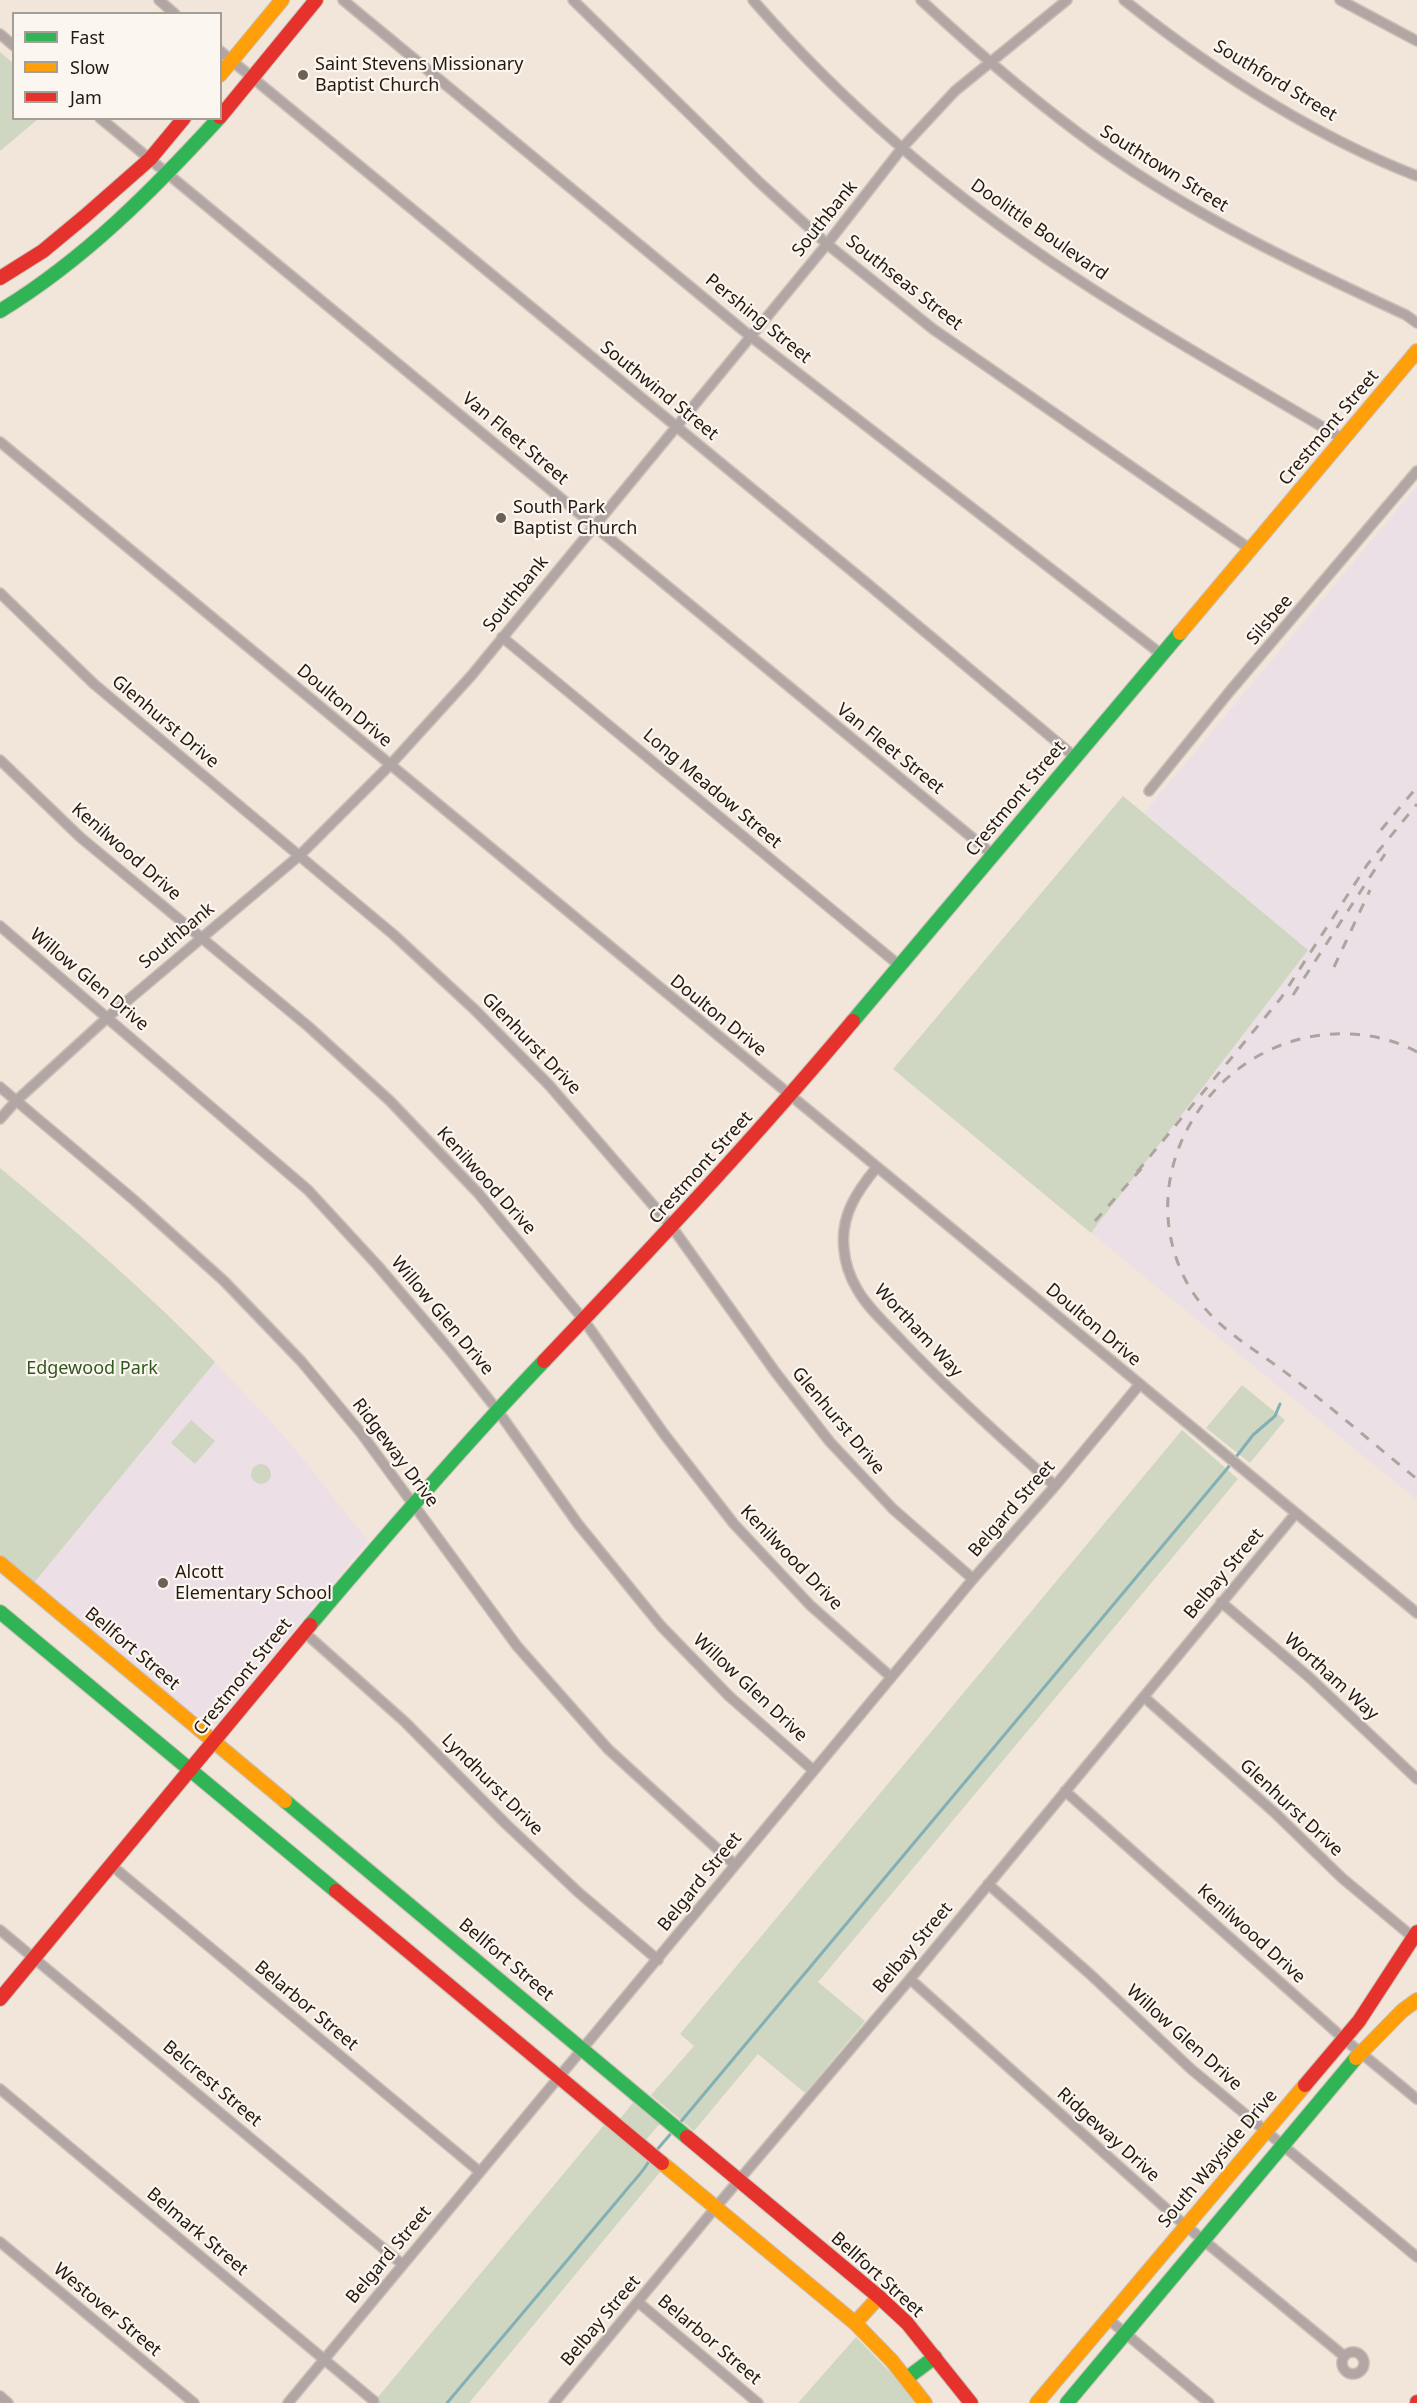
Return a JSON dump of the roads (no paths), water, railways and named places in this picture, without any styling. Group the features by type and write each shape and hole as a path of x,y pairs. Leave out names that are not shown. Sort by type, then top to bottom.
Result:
{"main road":[{"path":"222,73 282,0"},
{"path":"222,115 316,0"},
{"path":"0,278 43,251 150,159 182,120"},
{"path":"0,312 62,269 114,227 218,120"},
{"name":"Crestmont Street","path":"0,1999 413,1502 672,1227 790,1096 1417,351"},
{"name":"Bellfort Street","path":"0,1563 879,2296 907,2323 971,2403"},
{"path":"0,1612 855,2323 878,2344 926,2403"},
{"name":"South Wayside Drive","path":"1037,2403 1344,2038 1373,2001 1396,1959 1416,1936"},
{"path":"1067,2403 1361,2053 1402,2011 1417,2000"},
{"path":"855,2323 879,2296"},
{"path":"907,2378 935,2357"}],"street":[{"path":"159,0 173,12"},
{"name":"Pershing Street","path":"343,0 750,336 1161,654"},
{"name":"Southseas Street","path":"573,0 759,182 827,244 933,329 1250,549"},
{"name":"Doolittle Boulevard","path":"753,0 832,84 902,148 988,217 1070,274 1343,439"},
{"name":"Southtown Street","path":"921,0 988,62 1100,149 1208,218 1305,269 1406,315 1417,323"},
{"name":"Southbank","path":"0,1119 16,1101 108,1017 300,855 390,765 471,676 827,244 902,148 955,91 1067,0"},
{"name":"Southford Street","path":"1124,0 1168,35 1253,92 1310,124 1417,176"},
{"path":"1340,0 1417,41"},
{"path":"0,34 12,44"},
{"name":"Southwind Street","path":"222,53 1074,757"},
{"name":"Van Fleet Street","path":"102,120 992,854"},
{"name":"Doulton Drive","path":"0,442 1417,1613"},
{"name":"Silsbee","path":"1149,791 1230,691 1417,471"},
{"name":"Glenhurst Drive","path":"0,593 94,684 394,934 475,1010 549,1085 672,1227 776,1373 830,1442 893,1509 973,1579"},
{"name":"Long Meadow Street","path":"502,637 900,966"},
{"name":"Kenilwood Drive","path":"0,760 80,837 309,1027 390,1101 478,1193 583,1319 664,1434 734,1524 810,1605 891,1677"},
{"name":"Willow Glen Drive","path":"0,926 308,1190 393,1284 498,1411 578,1524 661,1626 729,1696 813,1770"},
{"name":"Ridgeway Drive","path":"0,1087 134,1200 224,1281 301,1361 361,1433 510,1637 579,1718 636,1776 735,1865"},
{"name":"Wortham Way","path":"877,1167 856,1192 848,1210 844,1230 843,1248 848,1269 857,1290 908,1348 969,1408 1055,1486"},
{"name":"Belgard Street","path":"288,2403 658,1960 813,1770 1140,1384"},
{"name":"Belbay Street","path":"560,2401 716,2207 910,1979 1296,1513"},
{"name":"Wortham Way","path":"1221,1602 1310,1678 1417,1779"},
{"name":"Lyndhurst Drive","path":"304,1632 405,1722 506,1824 570,1884 658,1960"},
{"name":"Glenhurst Drive","path":"1144,1697 1275,1813 1342,1878 1416,1936"},
{"name":"Kenilwood Drive","path":"1065,1791 1417,2100"},
{"name":"Belarbor Street","path":"111,1865 480,2172"},
{"name":"Willow Glen Drive","path":"988,1884 1091,1975 1191,2069 1417,2258"},
{"name":"Belcrest Street","path":"0,1930 402,2264"},
{"name":"Ridgeway Drive","path":"910,1979 1204,2242 1344,2356"},
{"name":"Belmark Street","path":"0,2089 374,2401"},
{"name":"Westover Street","path":"0,2242 194,2403"},
{"name":"Belarbor Street","path":"638,2302 758,2403"},
{"path":"1107,2318 1209,2403"},
{"path":"0,2396 8,2403"}],"waterway":[{"path":"678,2125 1253,1435 1275,1416 1280,1404"},
{"path":"655,2152 674,2130"},
{"path":"447,2403 646,2167 651,2157"}],"railway":[{"path":"1381,830 1417,787"},
{"path":"1137,1172 1281,998 1367,865 1417,804"},
{"path":"1293,995 1385,854"},
{"path":"1334,967 1370,890"},
{"path":"1417,1052 1384,1039 1348,1034 1303,1038 1262,1054 1226,1079 1198,1112 1178,1150 1168,1192 1170,1235 1185,1279 1207,1311 1220,1324 1310,1391 1417,1479"},
{"path":"1095,1221 1142,1168"}],"place":[{"name":"Saint Stevens Missionary Baptist Church","path":"303,75"},
{"name":"South Park Baptist Church","path":"501,518"},
{"name":"Alcott Elementary School","path":"163,1583"}],"park label":[{"name":"Edgewood Park","path":"92,1369"}]}
